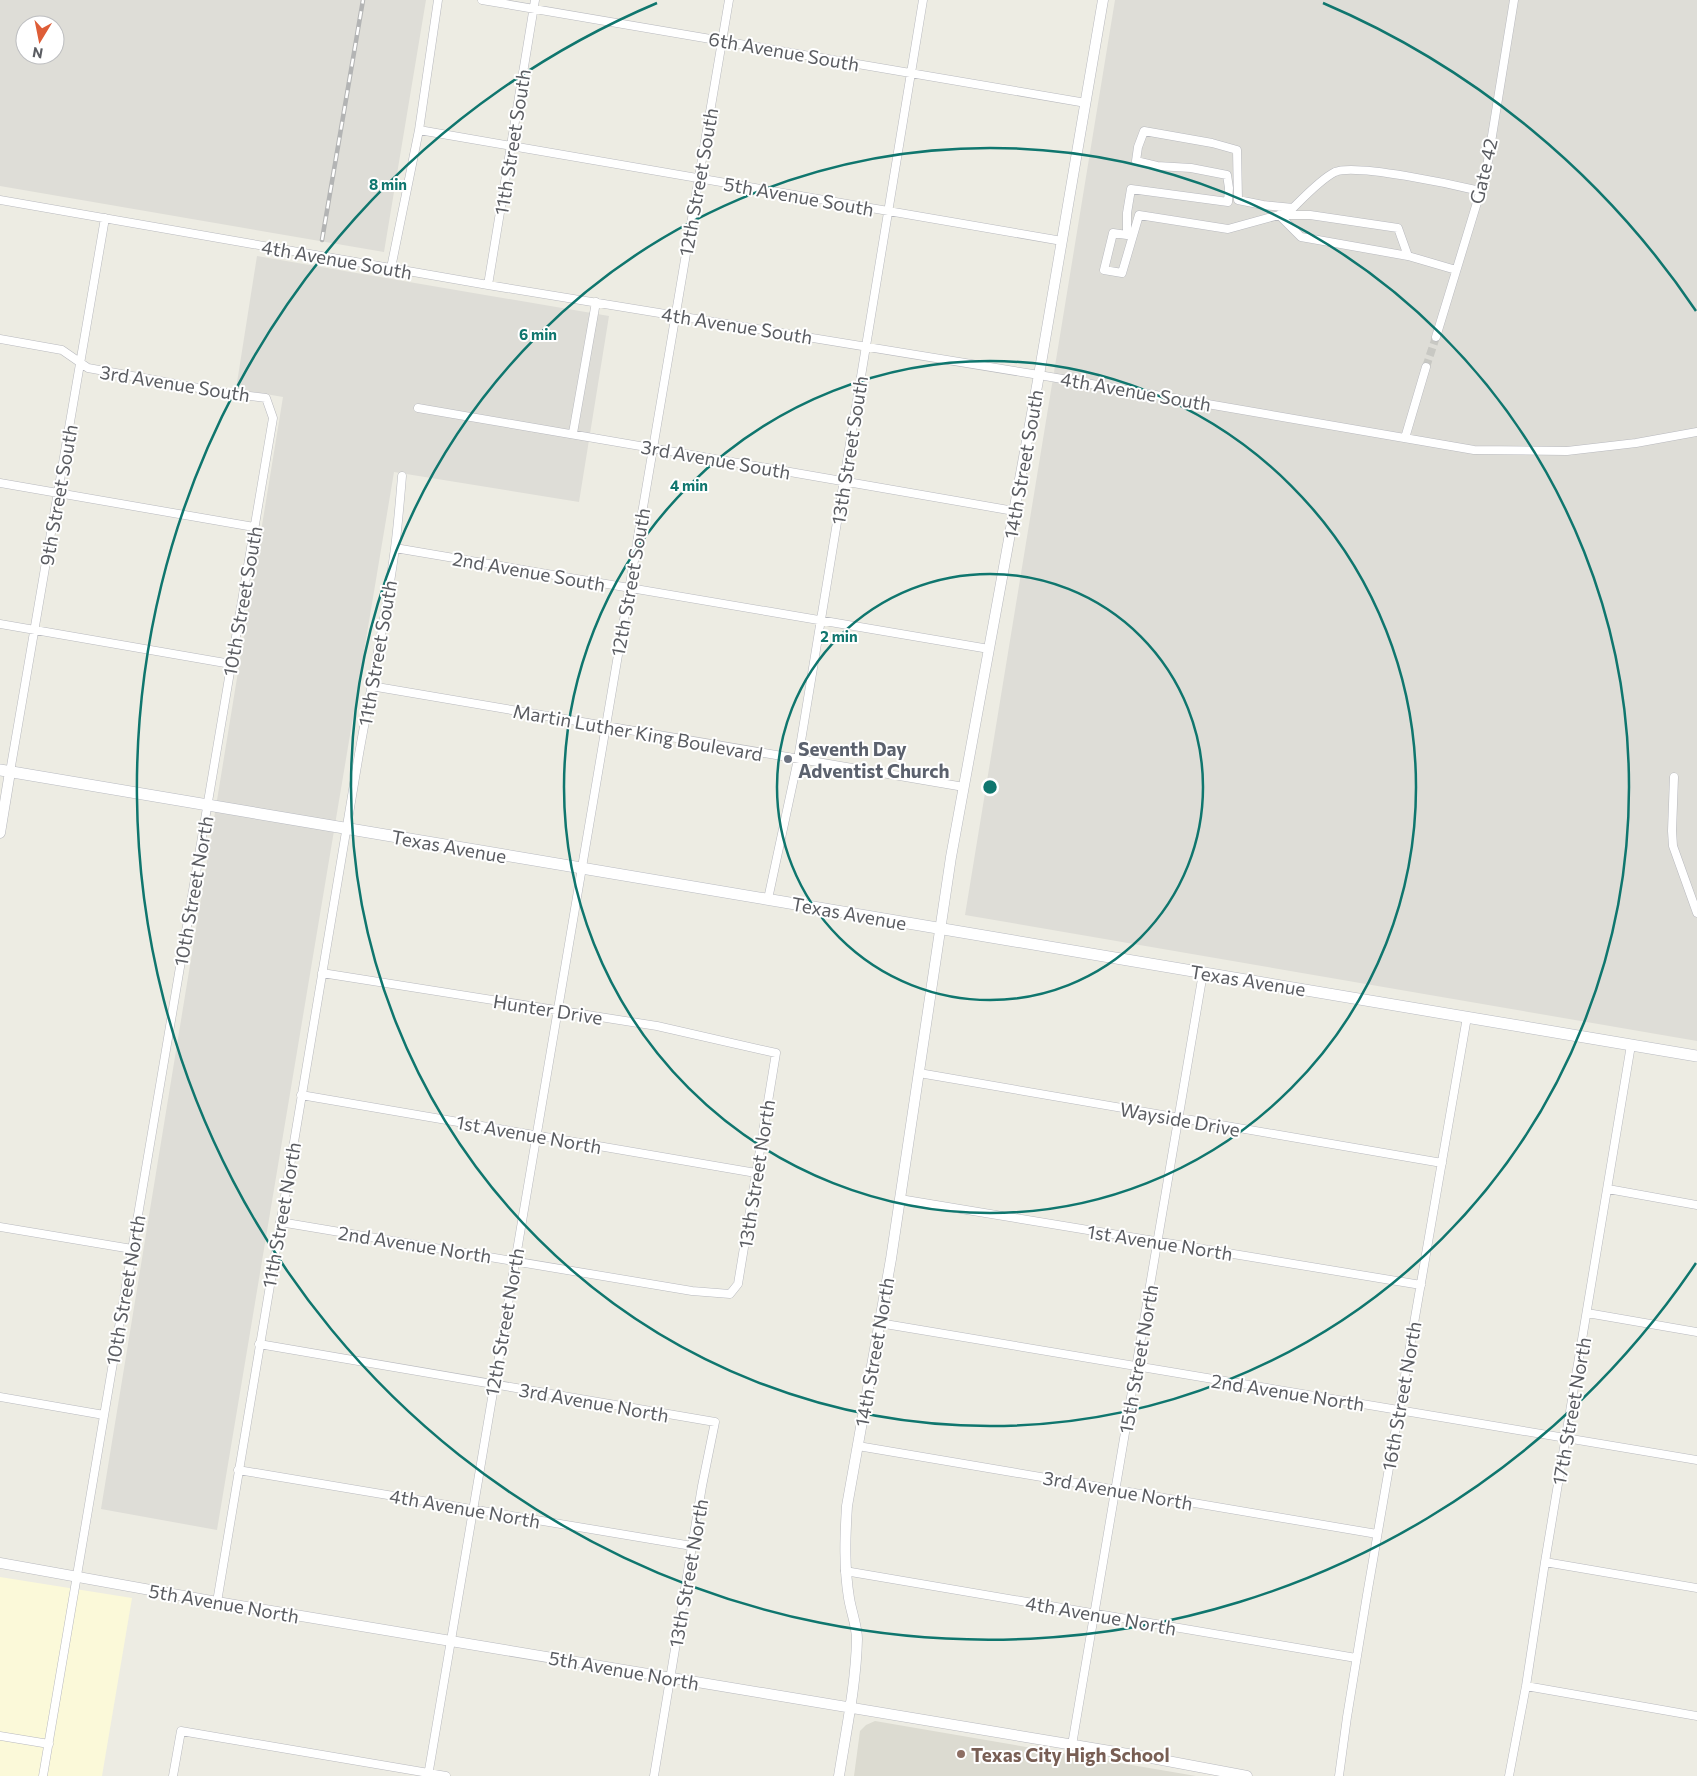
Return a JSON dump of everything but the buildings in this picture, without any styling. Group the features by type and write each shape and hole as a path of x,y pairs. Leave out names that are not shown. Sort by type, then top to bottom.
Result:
{"main road":[{"name":"Texas Avenue","path":"5,771 1697,1056"}],"street":[{"path":"391,268 419,130 438,0"},
{"name":"6th Avenue South","path":"482,0 1086,103"},
{"name":"11th Street South","path":"488,285 535,0"},
{"name":"12th Street South","path":"581,868 729,0"},
{"name":"13th Street South","path":"768,899 798,759 923,0"},
{"name":"14th Street South","path":"941,929 951,857 1039,375 1104,0"},
{"name":"Gate 42","path":"1436,337 1486,172 1514,0"},
{"name":"5th Avenue South","path":"419,130 1062,241"},
{"path":"1408,256 1398,228 1310,215 1279,215 1228,229 1140,215 1122,273 1104,270 1113,233 1127,236 1127,213 1131,189 1228,202 1229,188 1227,175 1190,168 1157,166 1136,162 1138,146 1144,132 1212,143 1238,150 1238,200 1263,205 1294,208 1308,192 1336,172 1371,170 1457,185 1480,191"},
{"name":"4th Avenue South","path":"0,200 488,285 866,346 1474,450 1567,451 1636,443 1697,432"},
{"path":"1279,215 1301,237 1408,256 1456,270"},
{"name":"9th Street South","path":"5,771 35,630 105,218"},
{"path":"573,434 596,302"},
{"name":"3rd Avenue South","path":"0,339 62,350 88,368 226,393 266,398"},
{"path":"1405,438 1426,367"},
{"name":"10th Street South","path":"207,805 273,418 266,398"},
{"name":"3rd Avenue South","path":"418,408 1014,511"},
{"name":"11th Street South","path":"346,828 395,548 402,476"},
{"path":"0,483 254,527"},
{"name":"2nd Avenue South","path":"395,548 989,649"},
{"path":"0,624 231,664"},
{"name":"Martin Luther King Boulevard","path":"370,686 964,787"},
{"path":"0,833 5,771"},
{"path":"1674,777 1672,831 1674,846 1697,913"},
{"name":"10th Street North","path":"43,1776 207,805"},
{"name":"11th Street North","path":"216,1602 346,828"},
{"name":"12th Street North","path":"428,1775 581,868"},
{"name":"14th Street North","path":"839,1776 855,1680 857,1638 845,1571 847,1506 900,1199 941,929"},
{"name":"Hunter Drive","path":"322,973 657,1026 773,1052"},
{"name":"15th Street North","path":"1072,1745 1203,973"},
{"name":"16th Street North","path":"1339,1776 1356,1658 1467,1016"},
{"name":"17th Street North","path":"1510,1776 1631,1045"},
{"name":"13th Street North","path":"728,1294 738,1284 776,1053 773,1052"},
{"name":"Wayside Drive","path":"919,1073 1442,1163"},
{"name":"1st Avenue North","path":"301,1095 756,1173"},
{"path":"1608,1189 1697,1204"},
{"name":"1st Avenue North","path":"900,1199 1421,1285"},
{"name":"2nd Avenue North","path":"280,1222 692,1291 728,1294"},
{"path":"0,1227 132,1249"},
{"path":"1587,1313 1697,1332"},
{"name":"2nd Avenue North","path":"879,1323 1697,1460"},
{"name":"3rd Avenue North","path":"259,1344 716,1422 714,1429"},
{"path":"0,1398 104,1416"},
{"name":"13th Street North","path":"654,1776 702,1486 714,1429"},
{"name":"3rd Avenue North","path":"858,1446 1377,1534"},
{"name":"4th Avenue North","path":"238,1470 692,1546"},
{"path":"1545,1562 1697,1588"},
{"name":"5th Avenue North","path":"0,1563 216,1602 1247,1776"},
{"name":"4th Avenue North","path":"845,1571 1356,1658"},
{"path":"1526,1686 1697,1716"},
{"path":"173,1776 181,1732 428,1775 446,1776"},
{"path":"0,1736 49,1744"}],"shaded area":[{"path":"0,0 426,0 384,252 0,186"},
{"path":"1115,0 1697,0 1697,1041 965,915"},
{"path":"257,256 609,316 579,502 394,472 217,1530 101,1509 283,397 236,389"},
{"path":"0,1577 132,1598 102,1776 0,1776"},
{"name":"Texas City High School","path":"875,1721 1196,1776 854,1776 860,1731 866,1725"}],"tunnel":[{"path":"1426,367 1436,337"}],"railway":[{"path":"322,240 363,0"}],"place":[{"name":"Seventh Day Adventist Church","path":"788,759"},
{"name":"Texas City High School","path":"961,1754"}]}
